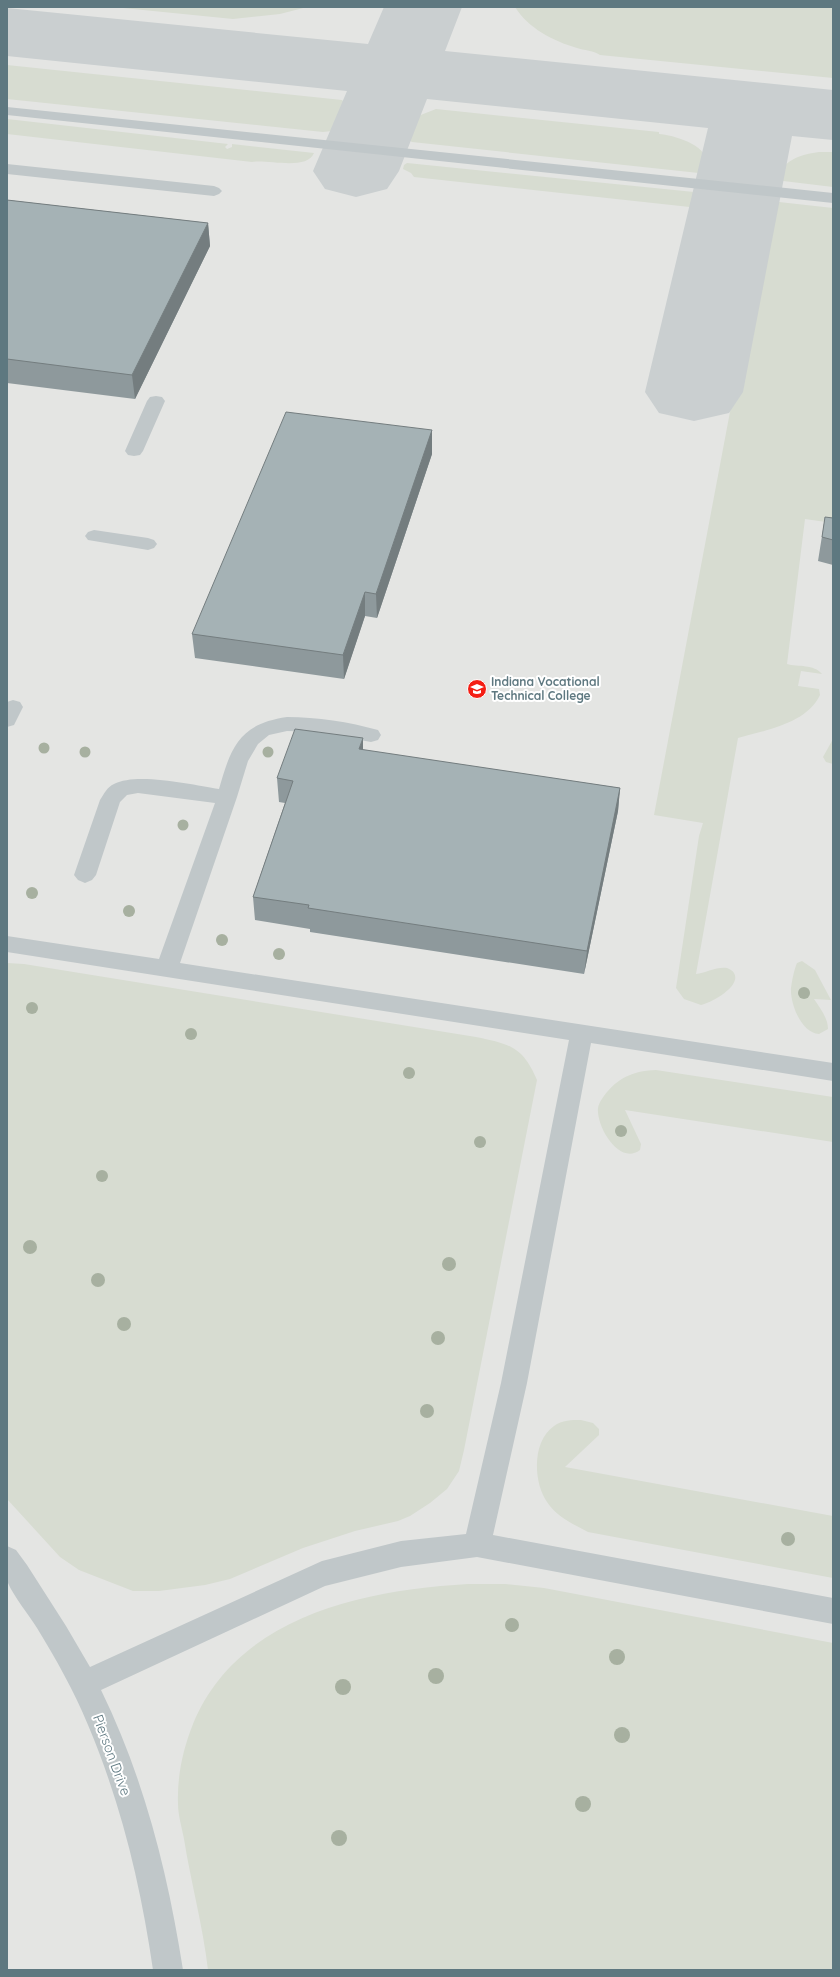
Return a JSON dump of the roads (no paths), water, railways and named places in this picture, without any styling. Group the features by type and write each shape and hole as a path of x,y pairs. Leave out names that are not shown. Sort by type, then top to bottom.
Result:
{"street":[{"path":"7,111 833,198"},
{"path":"7,169 214,190"},
{"path":"134,451 156,401"},
{"path":"94,536 148,544"},
{"path":"167,969 242,752 250,740 262,730 279,725 297,724 371,735"},
{"path":"85,875 110,800 121,788 131,785 143,786 227,797"},
{"path":"7,944 833,1072"},
{"path":"477,1546 514,1383 582,1033"},
{"path":"84,1684 322,1574 401,1554 477,1546 550,1557 833,1611"},
{"name":"Pierson Drive","path":"7,1559 49,1620 84,1684 110,1742 133,1811 151,1874 168,1970"}],"place":[{"name":"Indiana Vocational Technical College","path":"477,689"}]}
